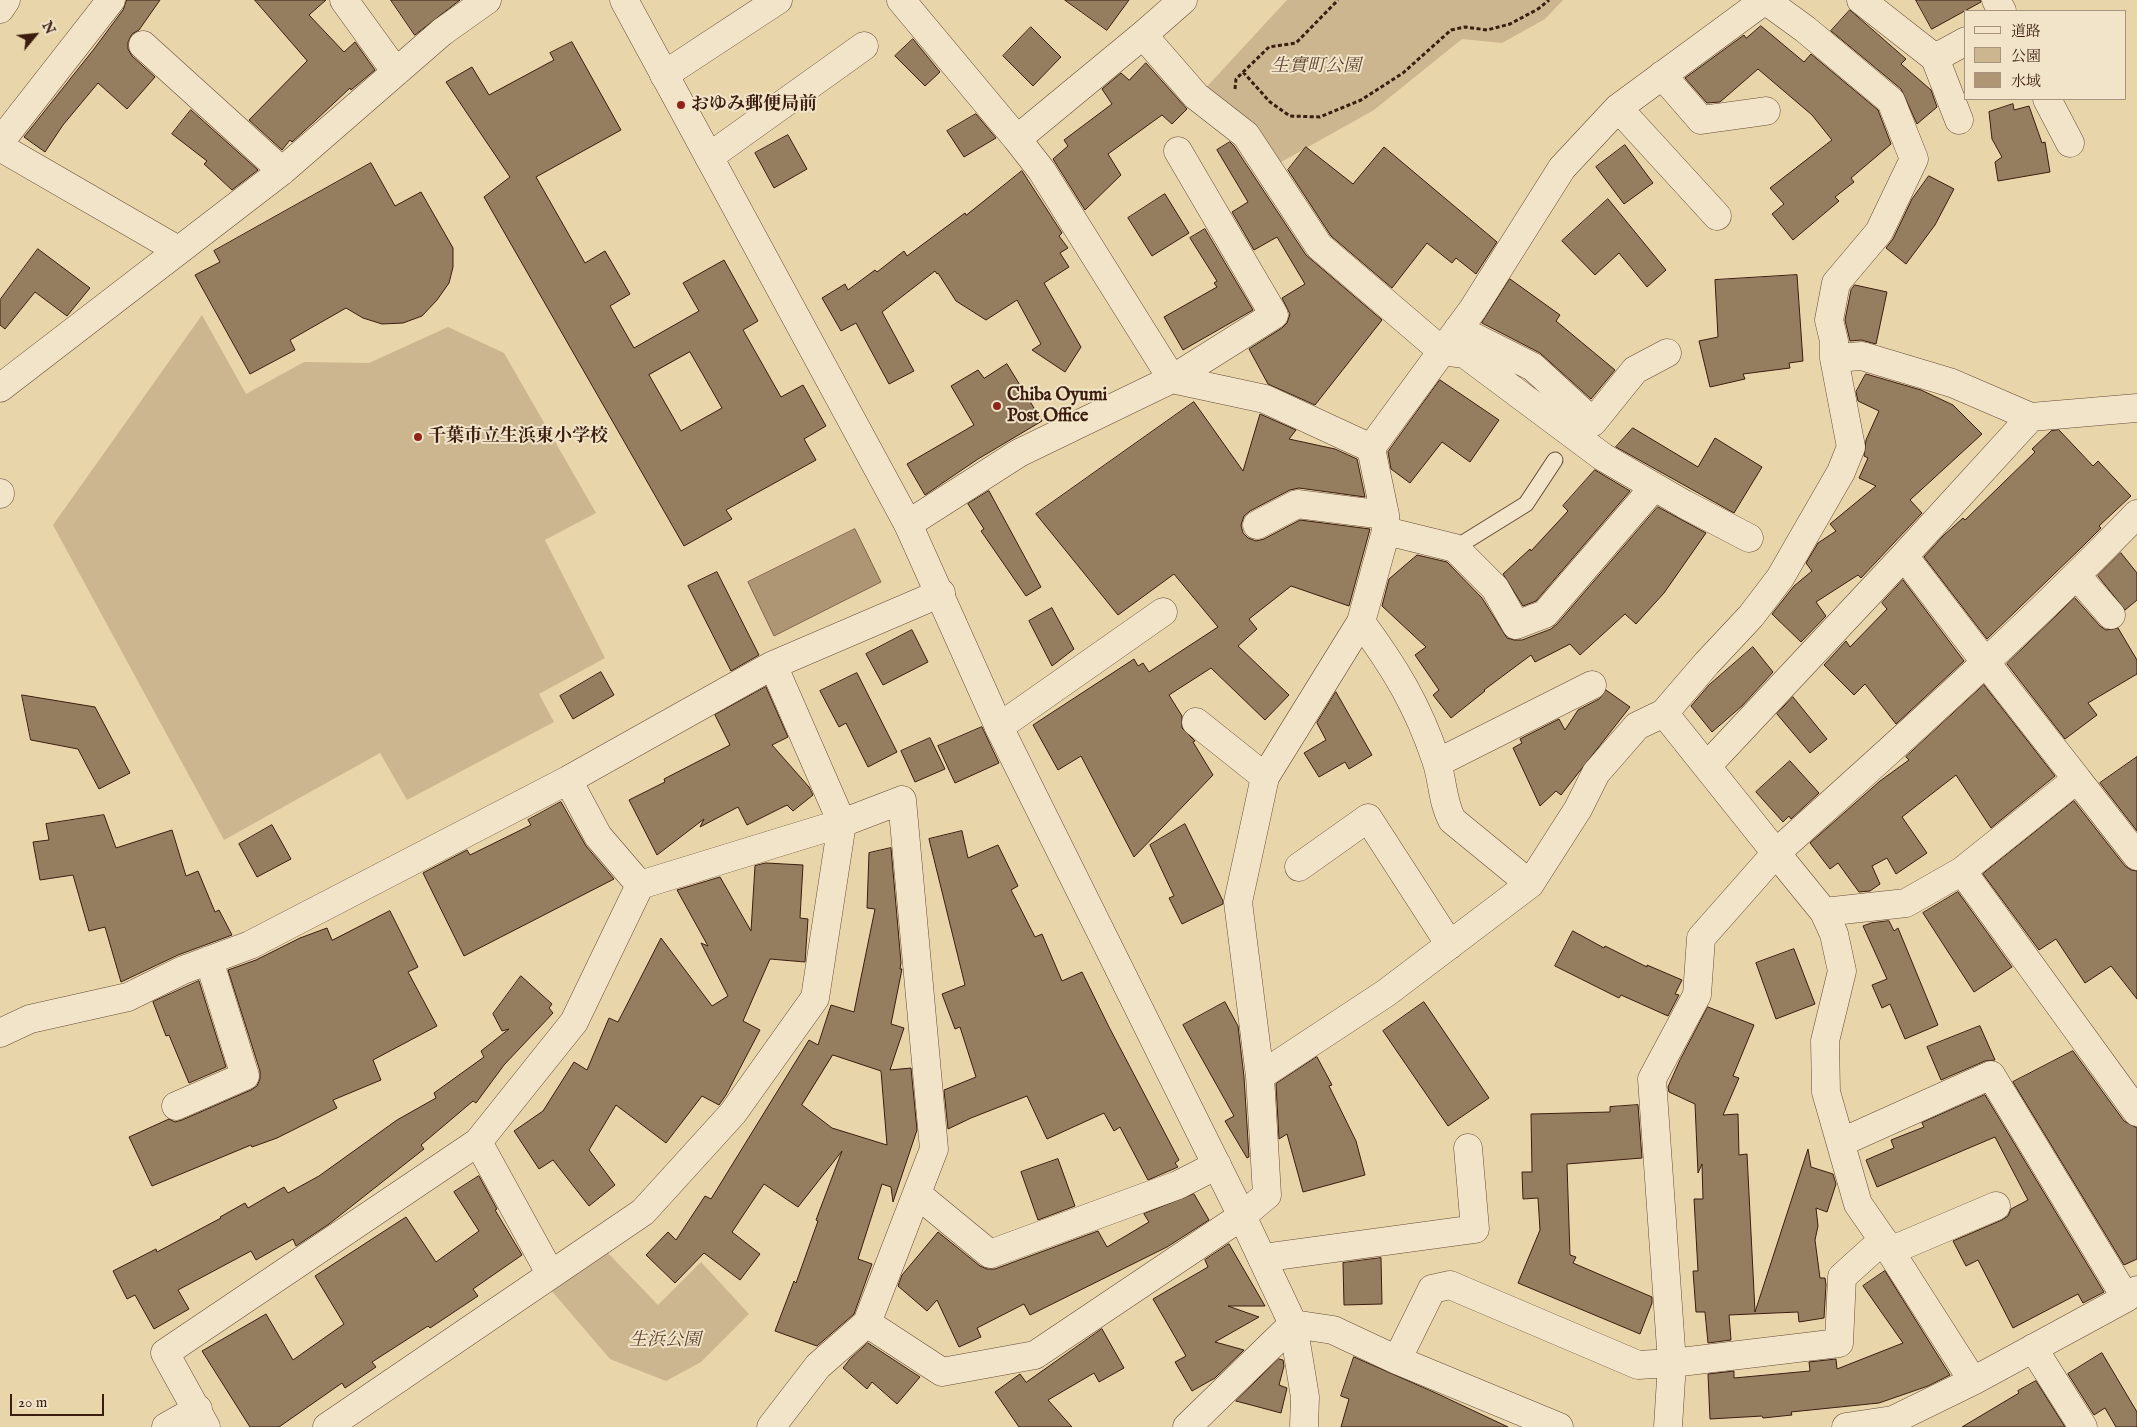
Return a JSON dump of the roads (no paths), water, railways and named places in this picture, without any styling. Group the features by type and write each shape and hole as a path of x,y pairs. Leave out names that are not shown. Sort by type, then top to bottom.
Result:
{"street":[{"path":"0,9 6,0"},
{"path":"0,142 111,0"},
{"path":"344,0 396,72"},
{"path":"0,388 282,171 442,32 487,0"},
{"path":"624,0 908,524 941,593 999,727 1242,1216 1293,1324 1305,1397 1304,1427"},
{"path":"901,0 1042,171 1172,379 1265,399 1370,448"},
{"path":"1017,139 1183,0"},
{"path":"867,1323 942,1372 1035,1355 1242,1216 1266,1195 1260,1076 1238,902 1265,777 1361,622 1385,523 1370,448 1473,309 1562,168 1618,108 1765,0 1805,29 1891,101 1914,159 1879,232 1836,282 1829,320 1834,341 1834,358 1851,447 1841,472 1780,578 1750,616 1664,713 1637,726 1596,772 1578,810 1530,884 1386,993 1260,1076"},
{"path":"1861,0 1935,58 1959,120"},
{"path":"664,75 771,2"},
{"path":"1143,35 1196,96 1246,135 1319,246 1442,351 1465,354 1603,457 1749,538"},
{"path":"1935,58 1964,42"},
{"path":"143,46 282,171"},
{"path":"710,157 864,46"},
{"path":"1662,75 1701,120 1766,111"},
{"path":"2048,100 2070,142"},
{"path":"1618,108 1717,216"},
{"path":"0,147 178,250"},
{"path":"908,524 1019,453 1172,379 1274,315 1178,151"},
{"path":"1458,329 1533,367 1593,422 1635,370 1667,353"},
{"path":"1834,358 1862,356 1952,383 2031,416 2137,408"},
{"path":"1707,766 1904,556 2031,416"},
{"path":"1257,525 1297,504 1385,523 1455,548 1495,588 1516,625 1545,614 1654,487"},
{"path":"1668,1427 1672,1363 1652,1079 1696,995 1701,938 1776,853 1986,663 2077,576 2137,514"},
{"path":"1904,556 2137,856"},
{"path":"2077,576 2111,615"},
{"path":"0,1033 30,1019 128,997 183,970 250,945 568,780 773,665 941,593"},
{"path":"999,727 1163,612"},
{"path":"1361,622 1394,667 1420,717 1437,763 1445,807 1452,820 1530,884"},
{"path":"327,1427 550,1273 643,1212 733,1114 815,998 842,823 773,665"},
{"path":"1437,763 1592,685"},
{"path":"1664,713 1824,912 1834,934 1842,971 1825,1041 1826,1092 1842,1142 1858,1204 1973,1381"},
{"path":"1196,722 1265,777"},
{"path":"1824,912 1906,903 1962,871 2077,779"},
{"path":"568,780 598,836 640,885"},
{"path":"166,1427 202,1418 165,1352 478,1142 574,1022 640,885 842,823 902,800 934,1149 867,1323 818,1366 771,1427"},
{"path":"1299,867 1368,818 1450,945"},
{"path":"1962,871 2137,1112"},
{"path":"176,1106 245,1076 209,960"},
{"path":"1842,1142 1991,1074 2131,1294 1973,1381 1893,1420 1846,1427"},
{"path":"478,1142 550,1273"},
{"path":"1262,1258 1475,1229 1468,1148"},
{"path":"916,1194 990,1254 1178,1185 1217,1165"},
{"path":"1397,1360 1432,1289 1450,1285 1638,1365 1672,1363 1839,1343 1842,1277 1887,1246 1996,1206"},
{"path":"1293,1324 1333,1330 1397,1360 1558,1427"},
{"path":"1187,1427 1293,1324"},
{"path":"2033,1348 2083,1427"}],"lane":[{"path":"1455,548 1526,504 1555,460"}],"water":[{"path":"855,529 881,582 774,636 748,582"}],"place":[{"name":"おゆみ郵便局前","path":"681,105"},
{"name":"Chiba Oyumi Post Office","path":"997,406"},
{"name":"千葉市立生浜東小学校","path":"418,437"}],"park label":[{"name":"生實町公園","path":"1316,67"},
{"name":"生浜公園","path":"665,1341"}]}
